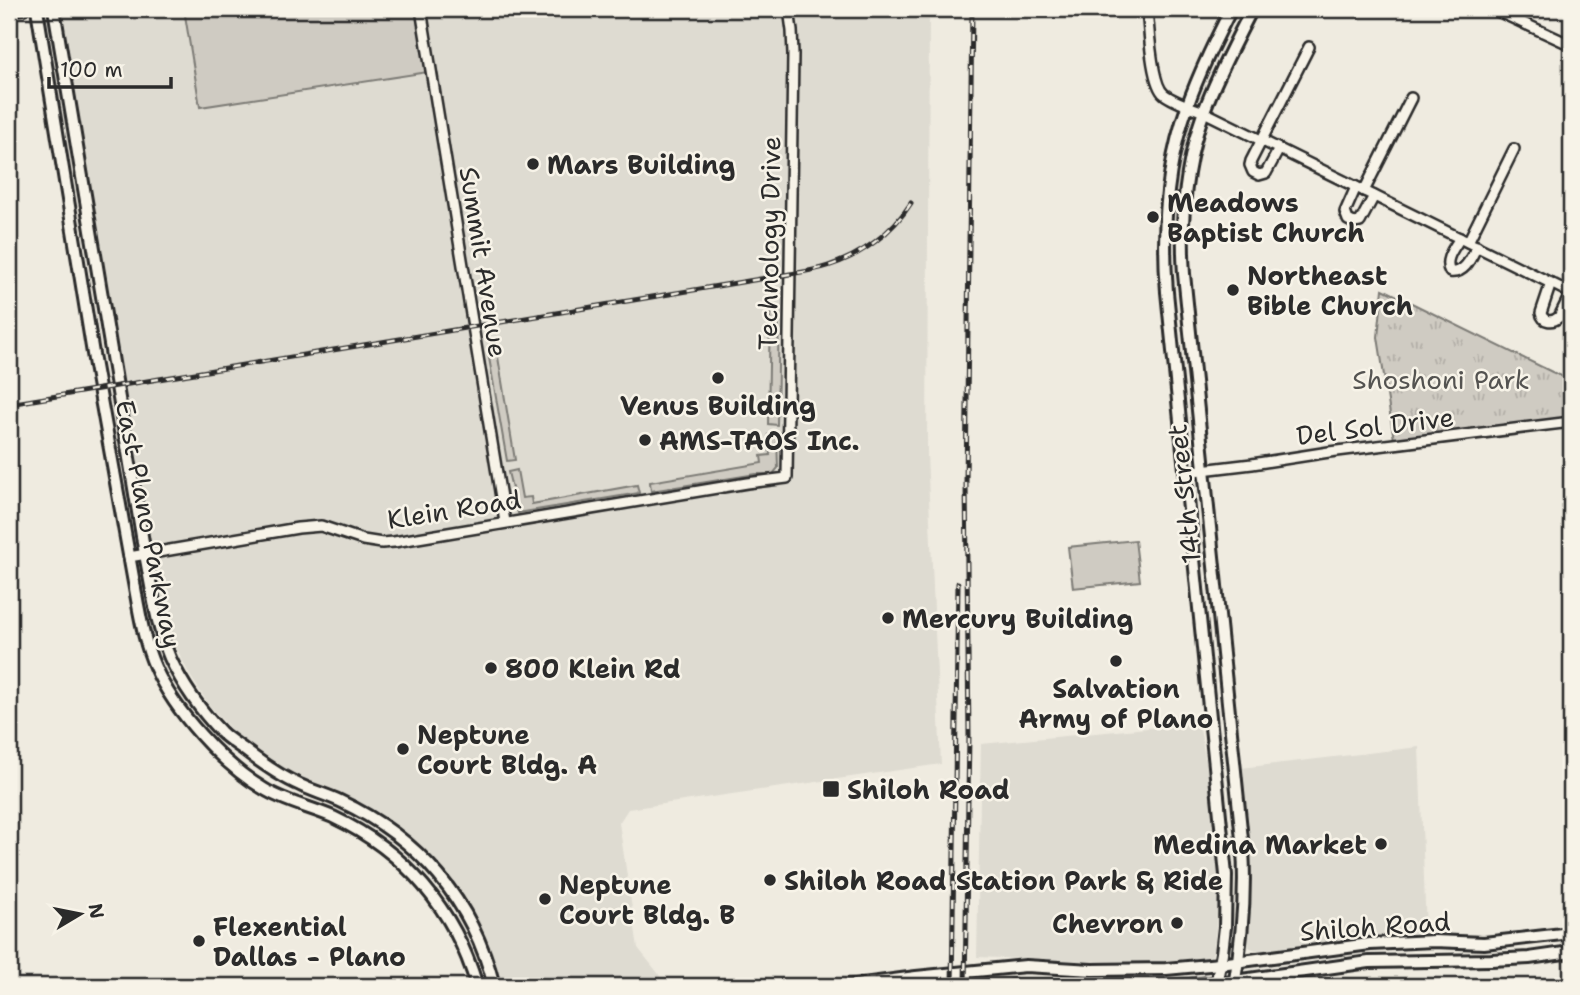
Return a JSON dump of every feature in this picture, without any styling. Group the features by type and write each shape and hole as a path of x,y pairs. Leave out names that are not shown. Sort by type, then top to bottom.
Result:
{"main road":[{"name":"East Plano Parkway","path":"37,9 94,362 129,557 145,639 156,668 199,734 248,779 298,805 332,817 362,834 414,873 441,906 461,942 477,986"},
{"name":"East Plano Parkway","path":"54,9 145,554 158,624 170,658 191,695 222,733 267,768 371,817 426,862 452,892 479,938 494,986"},
{"name":"14th Street","path":"1216,984 1225,927 1226,875 1165,256 1166,205 1174,158 1188,105 1231,9"},
{"name":"14th Street","path":"1234,984 1243,927 1243,849 1182,248 1183,206 1192,154 1204,112 1252,9"},
{"path":"53,109 71,106"},
{"path":"1166,205 1183,206"},
{"path":"78,256 95,253"},
{"path":"1173,349 1192,347"},
{"path":"94,362 112,359"},
{"path":"1203,640 1222,638"},
{"path":"199,734 213,722"},
{"path":"1217,781 1235,779"},
{"path":"414,873 426,862"},
{"name":"Shiloh Road","path":"848,986 1026,966 1137,970 1220,964 1370,944 1434,941 1484,943 1571,933"},
{"path":"1370,944 1370,962"},
{"name":"Shiloh Road","path":"1178,986 1234,984 1370,962 1492,960 1571,952"},
{"path":"1041,986 1042,966"},
{"path":"1013,986 1052,986"}],"street":[{"path":"9,11 24,9"},
{"name":"Summit Avenue","path":"421,9 505,522"},
{"name":"Technology Drive","path":"787,478 793,54 789,9"},
{"path":"1147,9 1156,82 1164,94 1204,112 1468,242 1551,283 1571,293 1559,317 1550,321 1544,319 1541,313 1551,283"},
{"path":"1493,9 1571,45"},
{"path":"1279,149 1266,173 1255,174 1250,165 1309,47"},
{"path":"1374,196 1360,222 1348,220 1345,212 1411,98"},
{"path":"1468,242 1514,149"},
{"name":"Del Sol Drive","path":"1185,471 1571,422"},
{"name":"Klein Road","path":"129,557 321,526 363,540 382,543 787,478"}],"shaded area":[{"path":"62,9 929,9 927,454 941,764 628,809 619,823 638,948 665,986 502,986 483,931 469,906 454,883 423,849 369,809 295,776 255,751 234,733 209,705 189,674 172,639 161,601"},
{"path":"1199,723 1217,840 1219,893 1211,957 1146,964 977,957 981,744"},
{"path":"1419,747 1426,931 1257,951 1249,947 1250,864 1241,768"}],"green space":[{"path":"184,9 201,9 202,12 226,9 418,9 428,72 200,107"},
{"name":"Shoshoni Park","path":"1383,289 1571,380 1571,418 1394,440 1378,337"},
{"path":"770,307 779,308 777,425 768,424"},
{"path":"497,351 515,460 507,461 488,352"},
{"path":"768,435 777,436 778,468 773,474 756,474 651,491 650,482 762,463 761,456 770,455"},
{"path":"517,470 522,498 531,497 532,504 637,485 639,493 518,513 508,472"},
{"path":"1135,540 1140,581 1073,588 1068,547"}],"railway":[{"path":"965,986 969,735 966,483 972,9"},
{"path":"9,404 814,270 853,256 875,242 895,224 911,203"},
{"path":"952,986 958,583"}],"place":[{"name":"Mars Building","path":"533,164"},
{"name":"Meadows Baptist Church","path":"1153,217"},
{"name":"Northeast Bible Church","path":"1233,290"},
{"name":"Venus Building","path":"718,378"},
{"name":"AMS-TAOS Inc.","path":"645,440"},
{"name":"Mercury Building","path":"888,618"},
{"name":"Salvation Army of Plano","path":"1116,661"},
{"name":"800 Klein Rd","path":"491,668"},
{"name":"Neptune Court Bldg. A","path":"403,749"},
{"name":"Shiloh Road","path":"831,789"},
{"name":"Medina Market","path":"1381,844"},
{"name":"Shiloh Road Station Park & Ride","path":"770,880"},
{"name":"Neptune Court Bldg. B","path":"545,899"},
{"name":"Chevron","path":"1177,923"},
{"name":"Flexential Dallas - Plano","path":"199,941"}]}
